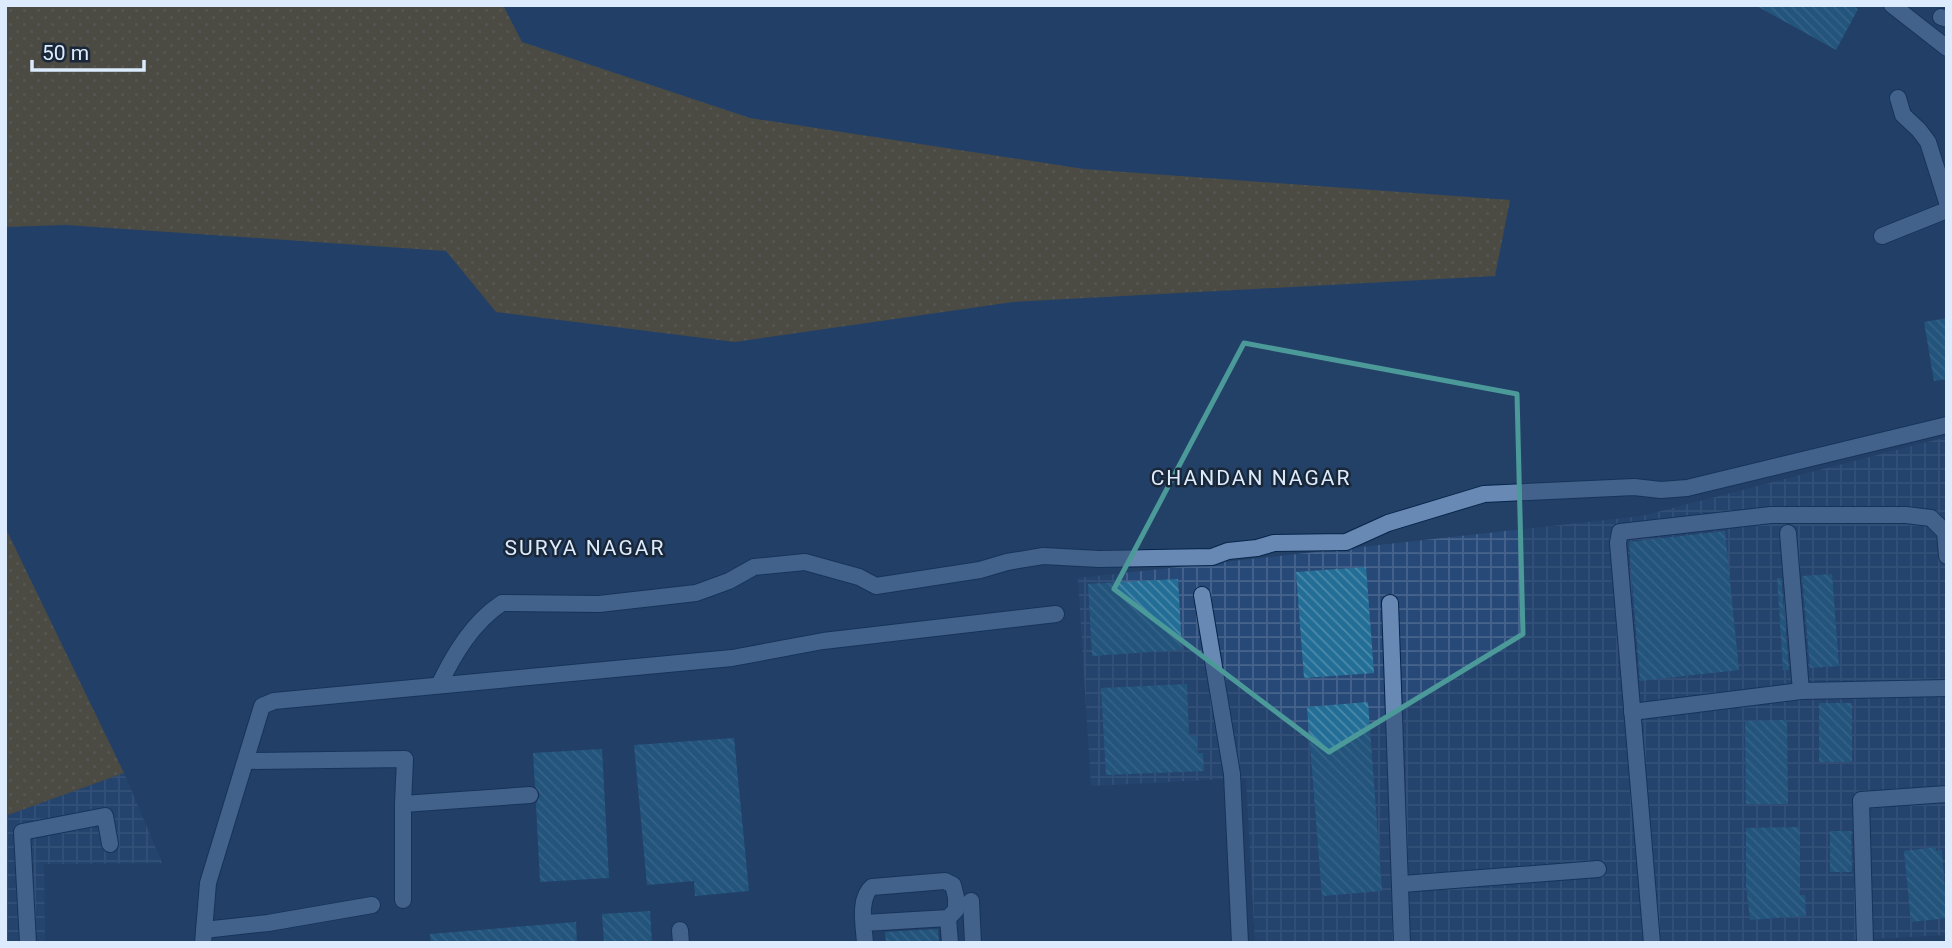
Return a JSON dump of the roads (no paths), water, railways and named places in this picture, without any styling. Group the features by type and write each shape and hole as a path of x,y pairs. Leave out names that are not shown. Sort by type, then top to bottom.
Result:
{"street":[{"path":"1892,5 1946,47 1947,64"},
{"path":"1898,98 1903,115 1928,142 1947,202"},
{"path":"1882,236 1947,210"},
{"path":"439,685 456,650 492,610 502,603 599,604 696,593 729,581 754,567 805,562 859,577 876,586 980,570 1043,556 1170,559 1212,557 1228,551 1274,543 1346,542 1388,523 1483,494 1634,487 1661,490 1688,488 1947,425"},
{"path":"1652,943 1618,543 1620,532 1771,515 1906,515 1931,518 1945,532 1947,556"},
{"path":"1788,533 1801,691"},
{"path":"1202,595 1232,774 1240,943"},
{"path":"1390,603 1402,943"},
{"path":"372,905 203,936 208,883 262,706 274,701 732,658 823,641 1056,614"},
{"path":"1632,712 1801,691 1947,688"},
{"path":"246,761 405,759 402,804 403,900"},
{"path":"1865,943 1861,800 1947,794"},
{"path":"402,804 530,795"},
{"path":"28,943 22,832 104,816 110,844"},
{"path":"1402,884 1598,869"},
{"path":"864,923 948,918 956,910 953,885 945,881 872,887 866,891 864,898 864,923 865,943"},
{"path":"971,901 973,943"},
{"path":"948,918 950,943"}],"district":[{"name":"CHANDAN NAGAR","path":"1251,478"},
{"name":"SURYA NAGAR","path":"585,548"}]}
